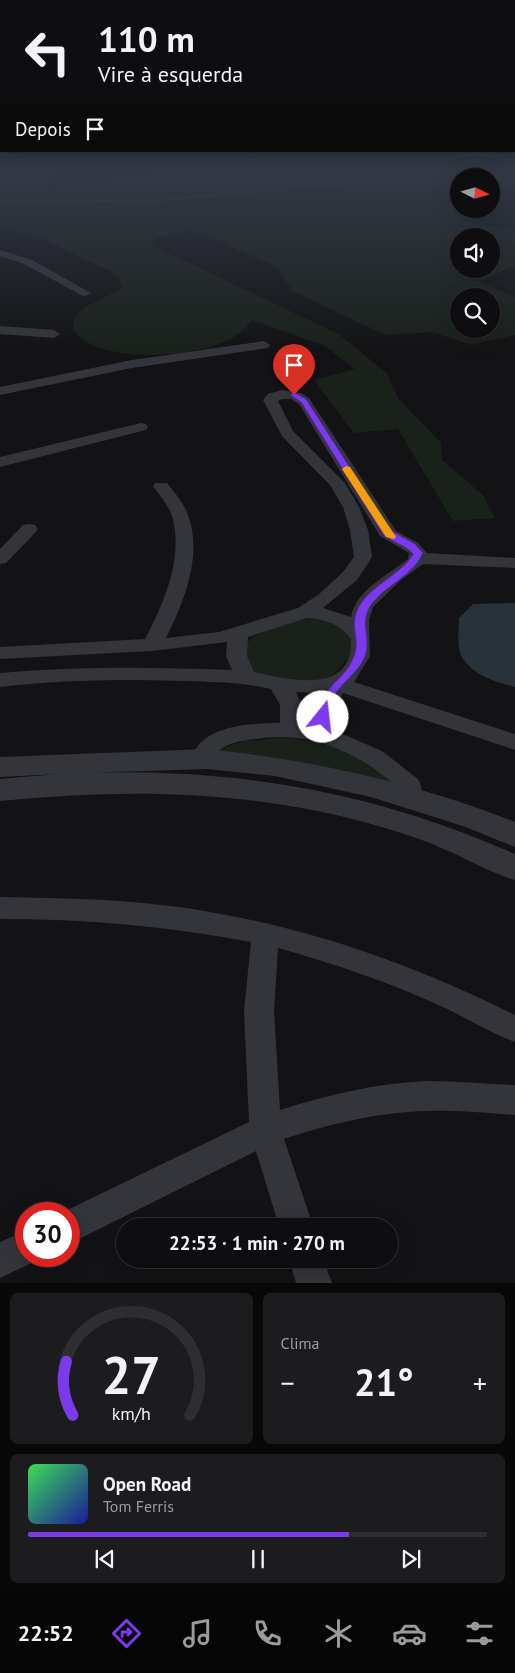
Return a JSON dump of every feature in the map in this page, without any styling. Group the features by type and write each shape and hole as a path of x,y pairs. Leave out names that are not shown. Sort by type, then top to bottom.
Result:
{"street":[{"path":"0,253 28,262 85,293"},
{"path":"0,330 54,334"},
{"path":"0,392 124,365 264,345"},
{"path":"0,653 194,642 239,632 305,612 325,599 350,576 363,556 363,547 345,495 328,472 287,433 270,400 274,396 289,394 302,398 386,532 415,552"},
{"path":"0,462 141,427"},
{"path":"152,645 172,604 178,584 183,548 180,515 161,486"},
{"path":"0,559 29,529"},
{"path":"363,547 392,544 415,552 515,563"},
{"path":"328,736 323,712 326,702 338,684 351,671 360,655 359,616 369,600 415,552"},
{"path":"305,612 338,618 352,627 360,637"},
{"path":"239,632 235,654 240,668 247,677"},
{"path":"0,680 60,675 129,673 247,677 278,684 319,687 338,684 451,718 515,742"},
{"path":"278,684 285,691 292,706 293,714 288,730"},
{"path":"213,772 206,750 211,743 249,732 288,730 328,736 348,742 382,760 410,785 410,798 400,808 381,815"},
{"path":"0,767 140,760 213,772 309,799 381,815 434,833 515,868"},
{"path":"0,790 36,785 148,780 275,766 334,777 410,798 474,818 515,835"},
{"path":"0,908 92,908 147,912 194,919 266,934 387,970 444,994 515,1029"},
{"path":"266,934 259,1011 265,1130 293,1218"},
{"path":"80,1222 265,1130 318,1113 384,1100 427,1096 515,1100"},
{"path":"0,1260 15,1253"},
{"path":"309,1268 314,1283"}],"shaded area":[{"path":"17,232 183,232 157,238 152,245 338,334 387,373 398,398 441,443 442,460 483,495 495,518 453,521 398,429 354,433 314,380 355,369 323,345 252,320 239,334 229,340 193,351 171,354 125,353 104,349 86,341 73,330 74,317 87,306 123,288 118,275 35,235"},
{"path":"195,232 450,232 450,278 488,278 480,282 494,288 450,288 450,338 433,332 385,335 292,290 276,266"},
{"path":"500,232 515,232 515,268 511,267 500,272"},
{"path":"500,291 515,297 515,335 471,345 451,338 500,338"},
{"path":"515,603 515,687 493,680 472,669 460,653 458,638 459,618 473,604"},
{"path":"318,618 338,625 348,634 351,640 350,653 337,671 320,680 306,681 264,676 255,673 251,669 243,648 248,642 266,631 288,623"},
{"path":"282,738 332,746 346,751 372,766 400,788 208,753 244,741"}],"slow traffic":[{"path":"346,469 391,537"}],"route":[{"path":"294,395 302,398 386,532 391,537 416,549 418,553 418,558 414,563 394,577 369,600 359,616 360,655 351,671 331,692 326,702 323,717"}]}
